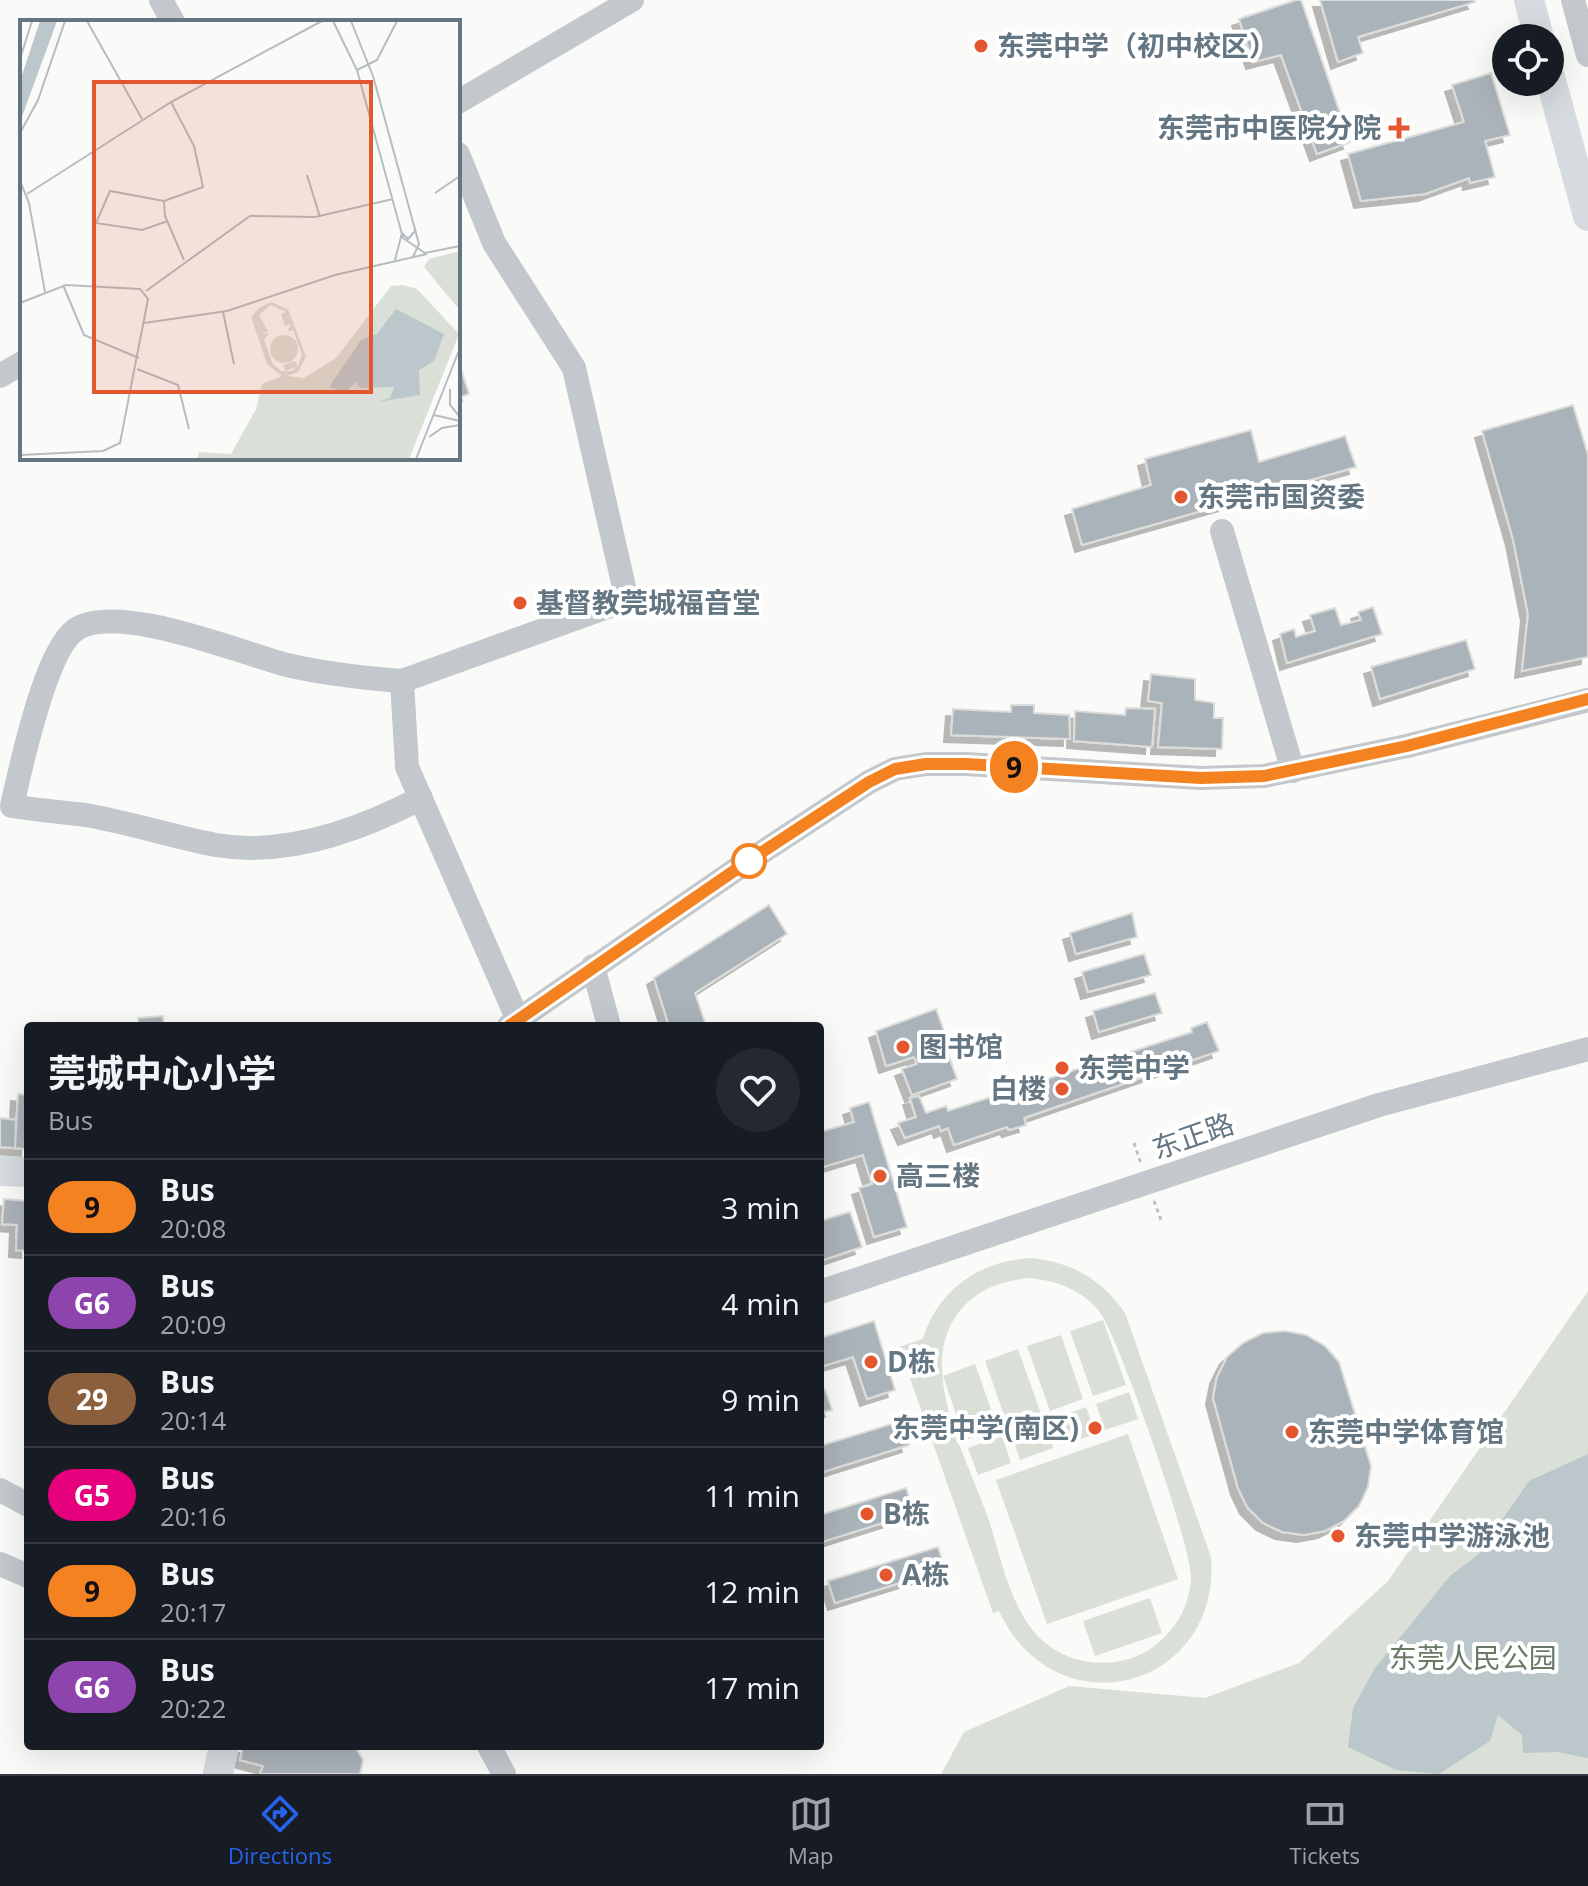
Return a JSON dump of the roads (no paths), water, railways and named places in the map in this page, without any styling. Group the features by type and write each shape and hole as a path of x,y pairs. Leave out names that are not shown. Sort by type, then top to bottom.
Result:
{"main road":[{"path":"1529,0 1535,24"},
{"path":"1555,96 1588,216"},
{"path":"0,1171 24,1172"},
{"path":"197,1774 202,1750"},
{"path":"218,1774 223,1750"}],"street":[{"path":"161,0 172,20"},
{"path":"460,101 632,0"},
{"path":"1573,0 1588,55"},
{"path":"421,798 369,824 332,837 273,845 220,846 85,815 12,806 56,653 73,631 89,623 114,621 149,626 288,665 350,677 402,681 627,600 574,368 494,243 460,159"},
{"path":"0,376 20,364"},
{"path":"1222,531 1293,771"},
{"path":"402,681 407,767 514,1022"},
{"path":"515,1022 593,966 856,790 895,769 926,764 966,764 1201,778 1293,771 1588,700"},
{"path":"593,966 608,1022"},
{"name":"东正路","path":"824,1291 1379,1105 1588,1049"},
{"path":"0,1490 24,1503"},
{"path":"0,1564 24,1574"},
{"path":"491,1750 504,1774"}],"place":[{"name":"东莞中学（初中校区）","path":"981,46"},
{"name":"东莞市中医院分院","path":"1399,128"},
{"name":"东莞市国资委","path":"1181,497"},
{"name":"基督教莞城福音堂","path":"520,603"},
{"name":"图书馆","path":"903,1047"},
{"name":"东莞中学","path":"1062,1068"},
{"name":"白楼","path":"1062,1089"},
{"name":"高三楼","path":"880,1176"},
{"name":"D栋","path":"871,1362"},
{"name":"东莞中学(南区)","path":"1095,1428"},
{"name":"东莞中学体育馆","path":"1292,1432"},
{"name":"B栋","path":"867,1514"},
{"name":"东莞中学游泳池","path":"1338,1536"},
{"name":"A栋","path":"886,1575"}],"park label":[{"name":"东莞人民公园","path":"1473,1658"}]}
